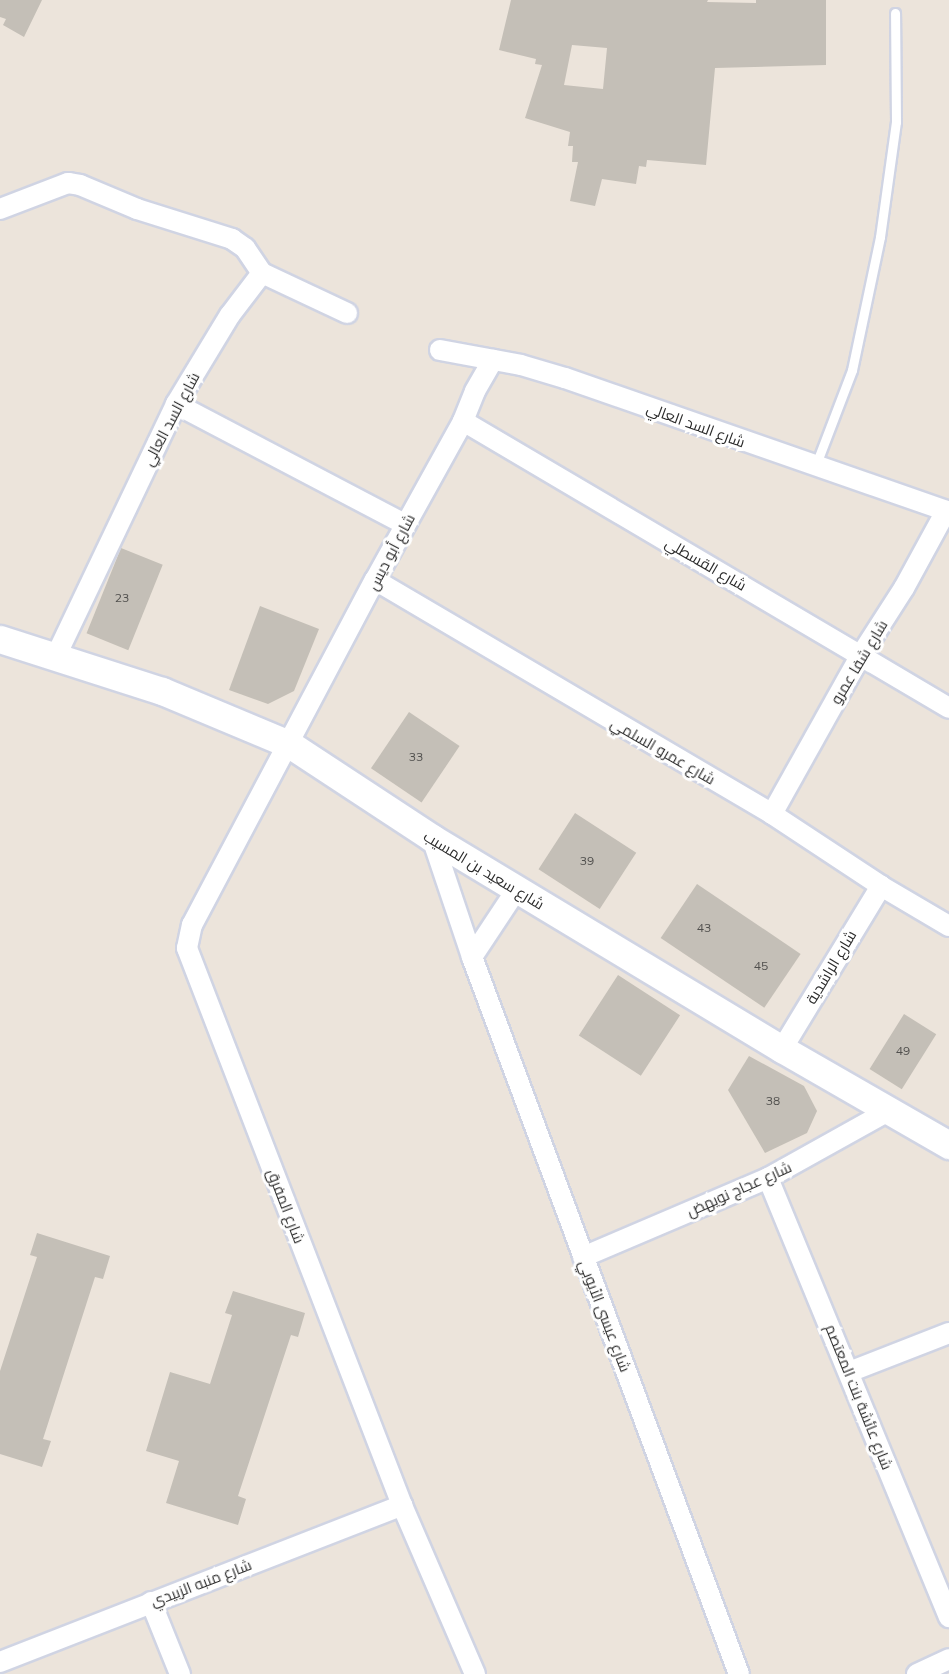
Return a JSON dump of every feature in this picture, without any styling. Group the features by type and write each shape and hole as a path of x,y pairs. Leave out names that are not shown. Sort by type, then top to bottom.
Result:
{"street":[{"path":"0,209 68,183 80,185 137,209 232,239 244,248 262,273 346,313"},
{"name":"شارع السد العالي","path":"55,657 176,404 230,315 262,273"},
{"name":"شارع السد العالي","path":"440,350 493,360 565,378 815,467 947,511"},
{"name":"شارع أبو ديس","path":"289,744 405,524 463,421 475,391 493,360"},
{"path":"176,404 405,524"},
{"name":"شارع القسطلي","path":"463,421 949,708"},
{"name":"شارع شفا عمرو","path":"772,814 861,655 904,588 947,511"},
{"name":"شارع عمرو السلمي","path":"375,580 772,814 881,886 949,926"},
{"name":"شارع سعيد بن المسيب","path":"0,639 162,691 289,744 432,838 782,1049 949,1145"},
{"name":"شارع المفرق","path":"289,744 192,925 187,948 402,1505 475,1674"},
{"name":"شارع عيسى الأيوبي","path":"432,838 472,957 739,1674"},
{"name":"شارع الراشدية","path":"782,1049 881,886"},
{"path":"472,957 517,889"},
{"name":"شارع عجاج نويهض","path":"583,1257 768,1178 890,1110"},
{"name":"شارع عائشة بنت المعتصم","path":"768,1178 949,1617"},
{"path":"849,1372 949,1333"},
{"name":"شارع منبه الزبيدي","path":"0,1662 402,1505"},
{"path":"151,1602 180,1674"},
{"path":"917,1674 949,1659"}],"lane":[{"path":"815,467 852,370 880,237 896,122 894,13"}],"building":[{"path":"0,0 42,0 24,37 3,25 6,19 0,17"},
{"path":"511,0 708,0 707,2 756,3 756,0 826,0 826,65 715,68 706,165 647,160 646,167 639,166 636,184 602,179 595,206 570,201 578,162 572,162 573,146 568,146 570,132 525,118 542,65 535,64 536,59 499,50","holes":["572,45 607,48 603,89 564,85"]},
{"path":"121,548 163,565 128,650 87,633"},
{"path":"260,606 319,629 294,691 268,704 229,690"},
{"path":"409,712 460,746 422,802 371,768"},
{"path":"575,813 636,853 600,909 539,869"},
{"path":"697,884 801,954 764,1008 661,938"},
{"path":"618,975 680,1015 641,1076 579,1035"},
{"path":"904,1014 936,1034 902,1089 870,1069"},
{"path":"749,1056 804,1086 817,1111 807,1133 765,1153 728,1090"},
{"path":"37,1233 110,1256 103,1279 95,1277 43,1439 51,1441 42,1467 0,1454 0,1371 37,1257 30,1255"},
{"path":"233,1291 305,1313 298,1337 291,1335 238,1496 246,1499 238,1525 166,1503 179,1461 146,1451 170,1372 210,1384 232,1315 225,1313"}]}
